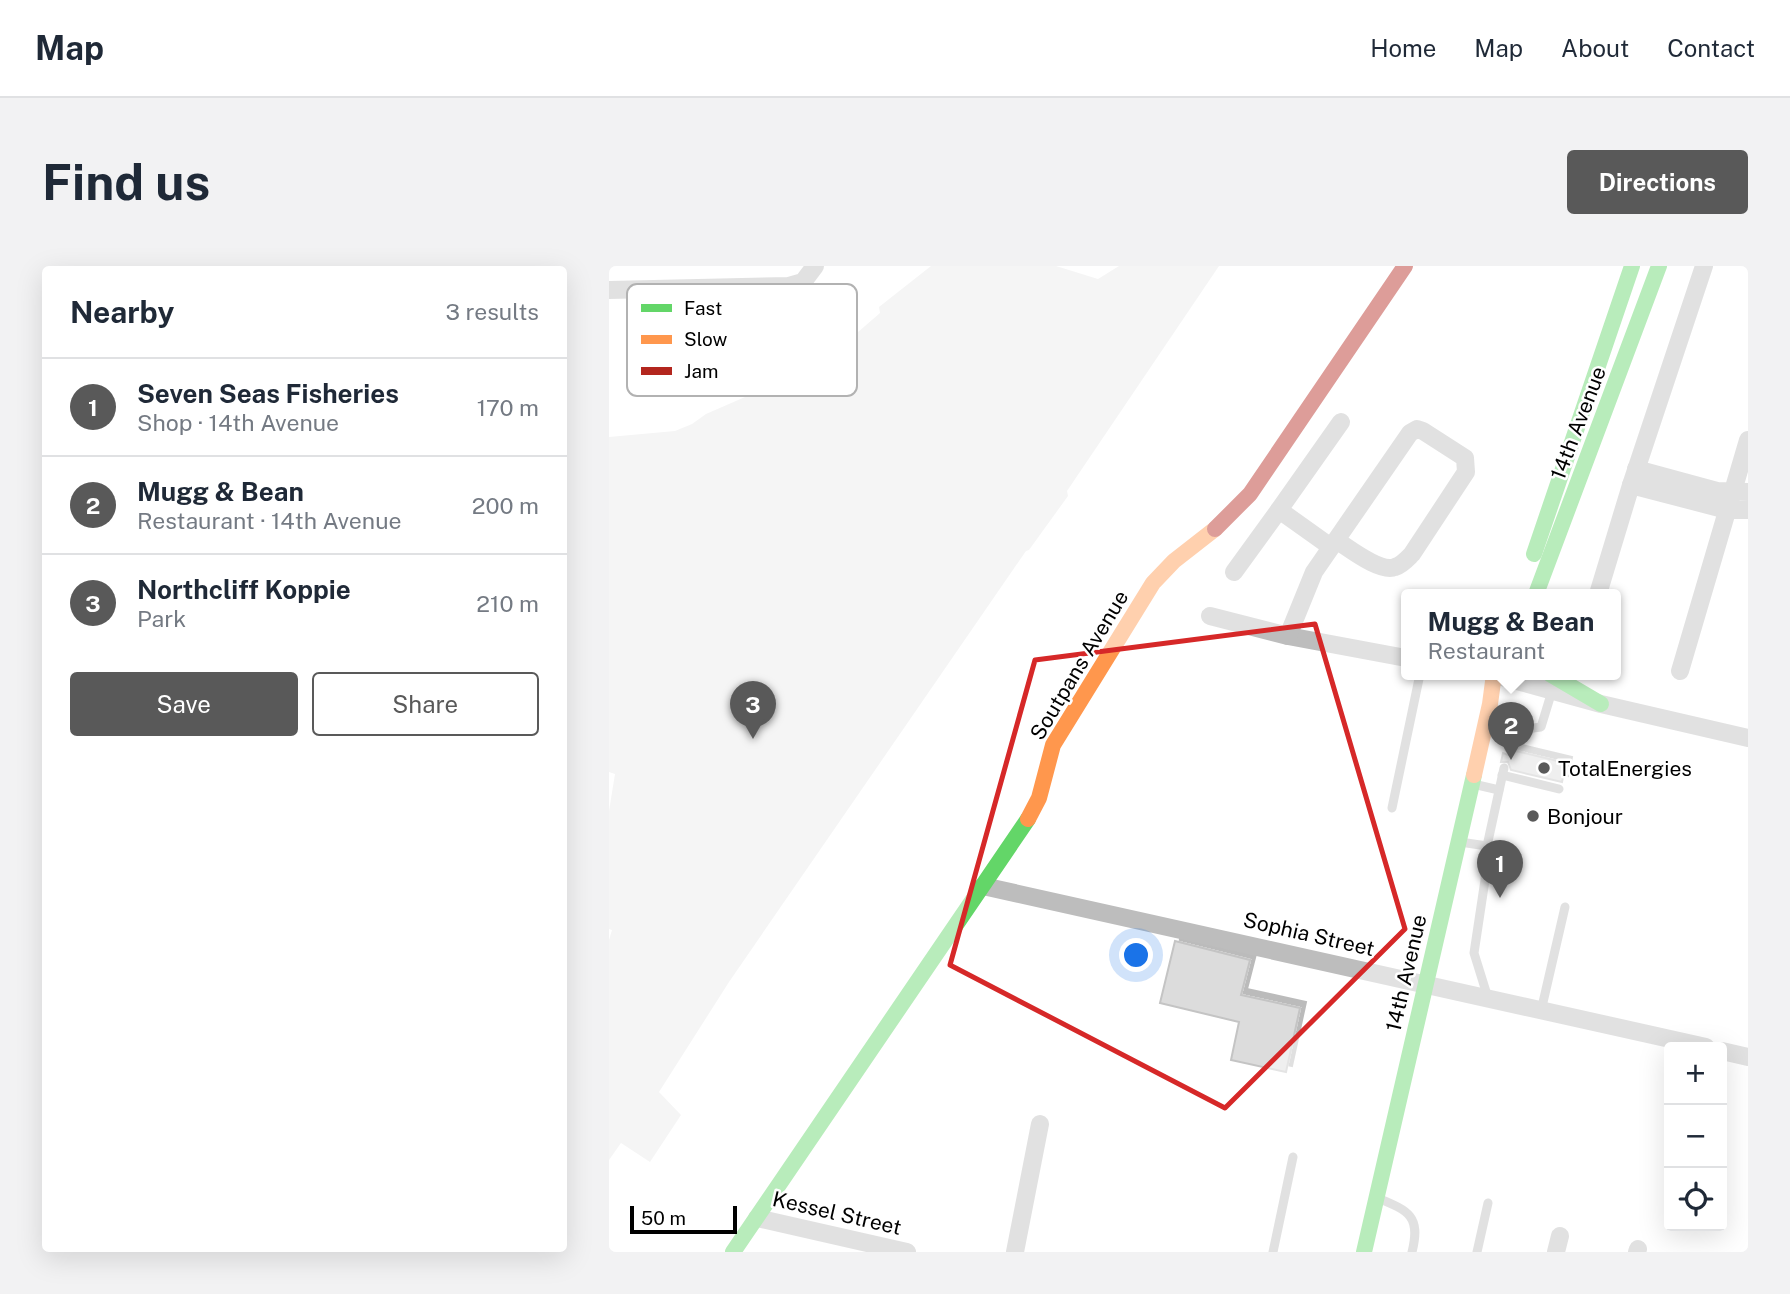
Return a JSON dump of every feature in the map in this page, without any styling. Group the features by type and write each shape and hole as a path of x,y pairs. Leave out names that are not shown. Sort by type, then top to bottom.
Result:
{"main road":[{"name":"Soutpans Avenue","path":"733,1252 1035,807 1053,745 1153,583 1174,561 1221,524 1250,494 1405,266"},
{"name":"14th Avenue","path":"1522,589 1632,266"},
{"name":"14th Avenue","path":"1540,589 1545,569 1659,266"},
{"name":"14th Avenue","path":"1364,1252 1497,680"}],"street":[{"path":"796,284 803,282 815,266"},
{"path":"1600,589 1704,266"},
{"path":"609,290 627,290"},
{"path":"1234,572 1341,422"},
{"path":"1279,510 1333,543 1382,567 1395,568 1412,554 1466,472 1465,457 1423,432 1413,430 1333,543 1314,572 1288,636"},
{"path":"1680,671 1736,498 1748,440"},
{"path":"1634,477 1736,498 1748,510"},
{"path":"1210,616 1288,636 1401,657"},
{"path":"1532,680 1551,683 1601,704 1748,738"},
{"name":"Sophia Street","path":"983,886 1683,1042"},
{"path":"1727,1052 1748,1057"},
{"path":"1015,1252 1040,1124"},
{"name":"Kessel Street","path":"757,1218 907,1252"}],"lane":[{"path":"1392,807 1419,680"},
{"path":"1485,726 1511,731 1532,730 1542,726 1551,683"},
{"path":"1509,749 1511,731"},
{"path":"1488,998 1474,953 1485,880 1487,846 1503,772 1559,789"},
{"path":"1472,783 1499,790"},
{"path":"1459,841 1487,846"},
{"path":"1541,1011 1565,907"},
{"path":"1273,1252 1293,1157"},
{"path":"1376,1198 1406,1210 1413,1219 1416,1237 1412,1252"},
{"path":"1477,1252 1488,1203"}],"highlighted area":[{"path":"1315,624 1405,929 1225,1108 950,965 1035,660"}],"shaded area":[{"path":"931,266 1056,266 1098,279 1119,266 1219,266 1067,491 1068,496 1026,551 729,982 659,1092 681,1115 650,1162 621,1143 609,1160 609,940 612,930 609,929 609,811 615,774 609,772 609,437 675,431 747,396 857,396 857,333 880,313 879,307"}],"building":[{"path":"1516,751 1566,763 1562,782 1511,770 1508,762 1501,762 1503,753 1511,756"},
{"path":"1175,941 1250,960 1241,995 1300,1008 1286,1072 1231,1060 1239,1022 1160,1003"}],"traffic: fast":[{"path":"1534,554 1632,266"},
{"path":"1538,589 1659,266"},
{"path":"1560,680 1601,704"},
{"path":"1364,1252 1474,775"},
{"path":"733,1252 1028,819"}],"traffic: slow":[{"path":"1028,819 1039,798 1053,745 1153,583 1174,561 1215,529"},
{"path":"1474,775 1493,680"}],"traffic: jam":[{"path":"1215,529 1250,494 1405,266"}],"place":[{"name":"Northcliff Koppie","path":"753,739"},
{"name":"Mugg & Bean","path":"1511,760"},
{"name":"TotalEnergies","path":"1544,768"},
{"name":"Bonjour","path":"1533,816"},
{"name":"Seven Seas Fisheries","path":"1500,898"}]}
